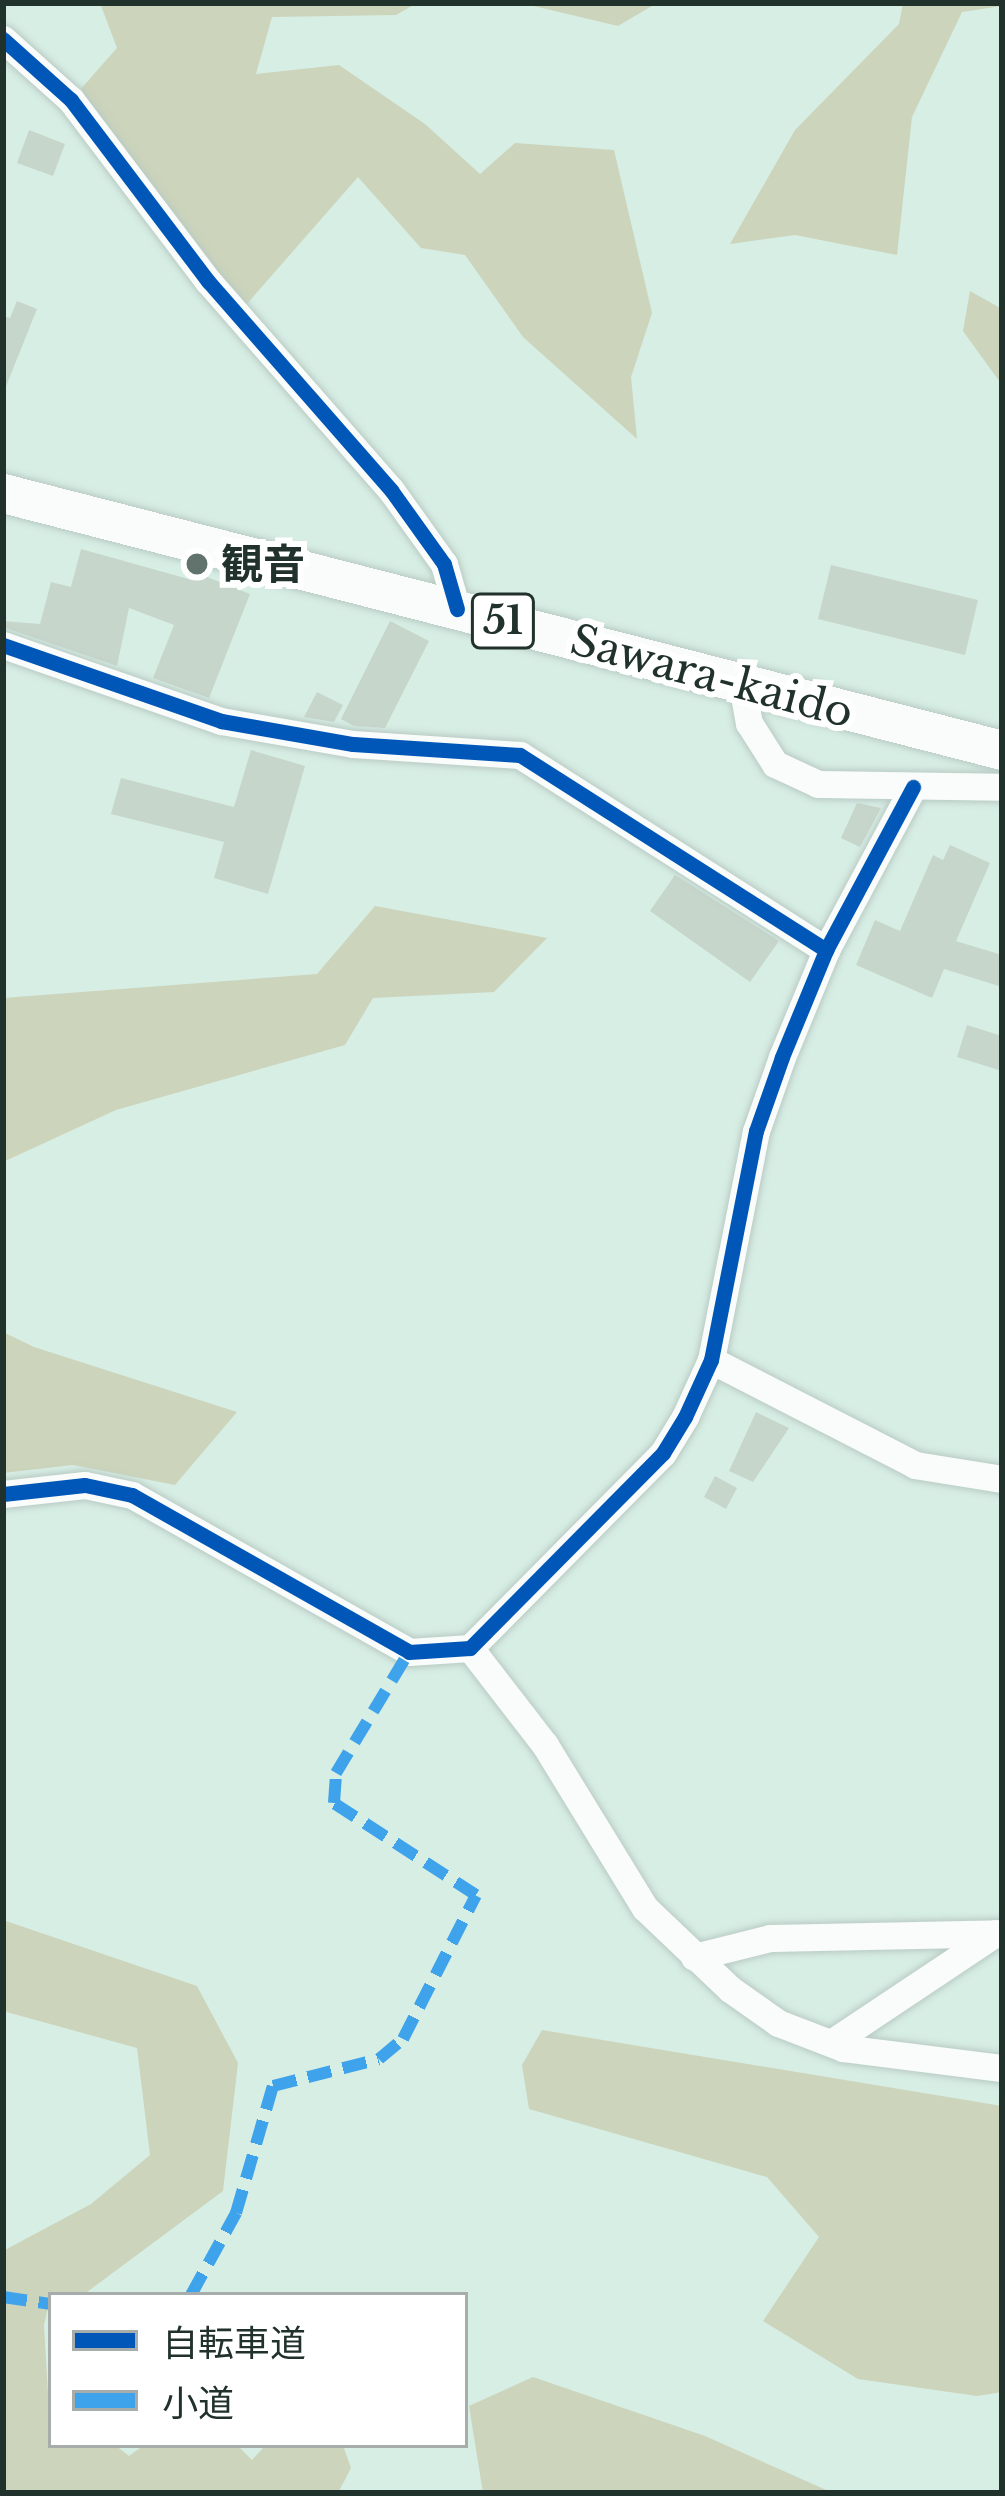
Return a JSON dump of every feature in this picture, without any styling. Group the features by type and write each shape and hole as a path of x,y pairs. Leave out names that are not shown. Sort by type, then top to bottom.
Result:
{"highway":[{"name":"Sawara-kaido","path":"3,493 1002,750"}],"street":[{"path":"3,39 70,100 208,281 391,490 444,564 458,609"},
{"path":"3,645 221,722 353,745 520,755 826,950"},
{"path":"742,684 749,723 775,764 818,784 1002,787"},
{"path":"3,1494 86,1486 132,1496 409,1652 470,1648 663,1454 711,1360 756,1131 826,950 913,788"},
{"path":"711,1360 914,1465 1002,1479"},
{"path":"470,1648 545,1745 645,1908 694,1957 778,2023 831,2044 909,2062 1002,2068"},
{"path":"694,1957 770,1938 999,1933"},
{"path":"831,2044 999,1933"}],"green space":[{"path":"100,3 417,3 396,15 272,17 256,74 339,65 425,124 480,174 515,143 614,150 652,313 631,377 637,439 523,337 465,255 421,248 358,177 239,313 71,100 117,48"},
{"path":"521,3 657,3 618,26"},
{"path":"903,3 1002,6 962,12 912,117 897,255 795,235 730,244 795,130 899,24"},
{"path":"970,291 1002,309 1002,385 963,331"},
{"path":"375,906 547,938 494,992 373,998 345,1045 116,1110 3,1162 3,998 317,974"},
{"path":"3,1332 34,1347 237,1412 175,1485 73,1465 3,1473"},
{"path":"3,1920 197,1986 238,2063 223,2191 87,2292 48,2292 44,2325 48,2448 119,2448 129,2456 140,2448 240,2448 252,2460 263,2448 344,2448 351,2468 338,2493 3,2493 3,2251 91,2204 150,2155 137,2048 3,2011"},
{"path":"542,2030 1002,2106 1002,2392 977,2396 858,2379 763,2321 819,2237 767,2177 529,2109 522,2065"},
{"path":"533,2377 705,2436 833,2493 483,2493 469,2406"}],"building":[{"path":"29,130 65,144 53,176 17,163"},
{"path":"17,301 37,309 3,394 3,316 10,318"},
{"path":"81,549 192,580 195,572 250,594 209,698 153,678 174,625 129,608 117,666 3,627 3,621 40,624 51,582 71,587"},
{"path":"831,565 978,600 965,655 818,619"},
{"path":"390,621 429,641 385,728 354,726 341,719"},
{"path":"317,692 343,705 334,722 304,717"},
{"path":"251,750 305,766 268,894 214,878 224,842 111,814 121,778 234,807"},
{"path":"857,803 881,808 860,847 841,838"},
{"path":"950,845 990,863 956,941 1002,955 1002,987 944,969 932,998 856,965 875,920 900,931 933,855 943,860"},
{"path":"675,875 779,941 750,982 650,911"},
{"path":"967,1025 1002,1036 1002,1071 957,1057"},
{"path":"756,1412 789,1428 753,1482 729,1471"},
{"path":"715,1476 737,1488 726,1509 704,1497"}],"marked path":[{"path":"193,2292 236,2213 273,2086 379,2059 403,2039 476,1895 334,1803 336,1773 409,1652"},
{"path":"3,2297 48,2304"}],"cycle path":[{"path":"3,39 71,100 208,281 391,490 444,564 457,609"},
{"path":"3,645 221,721 353,744 520,755 826,950"},
{"path":"3,1494 85,1485 132,1495 409,1652 470,1648 663,1453 685,1417 711,1360 756,1131 782,1057 826,950 913,787"}],"place":[{"name":"観音","path":"197,564"}]}
